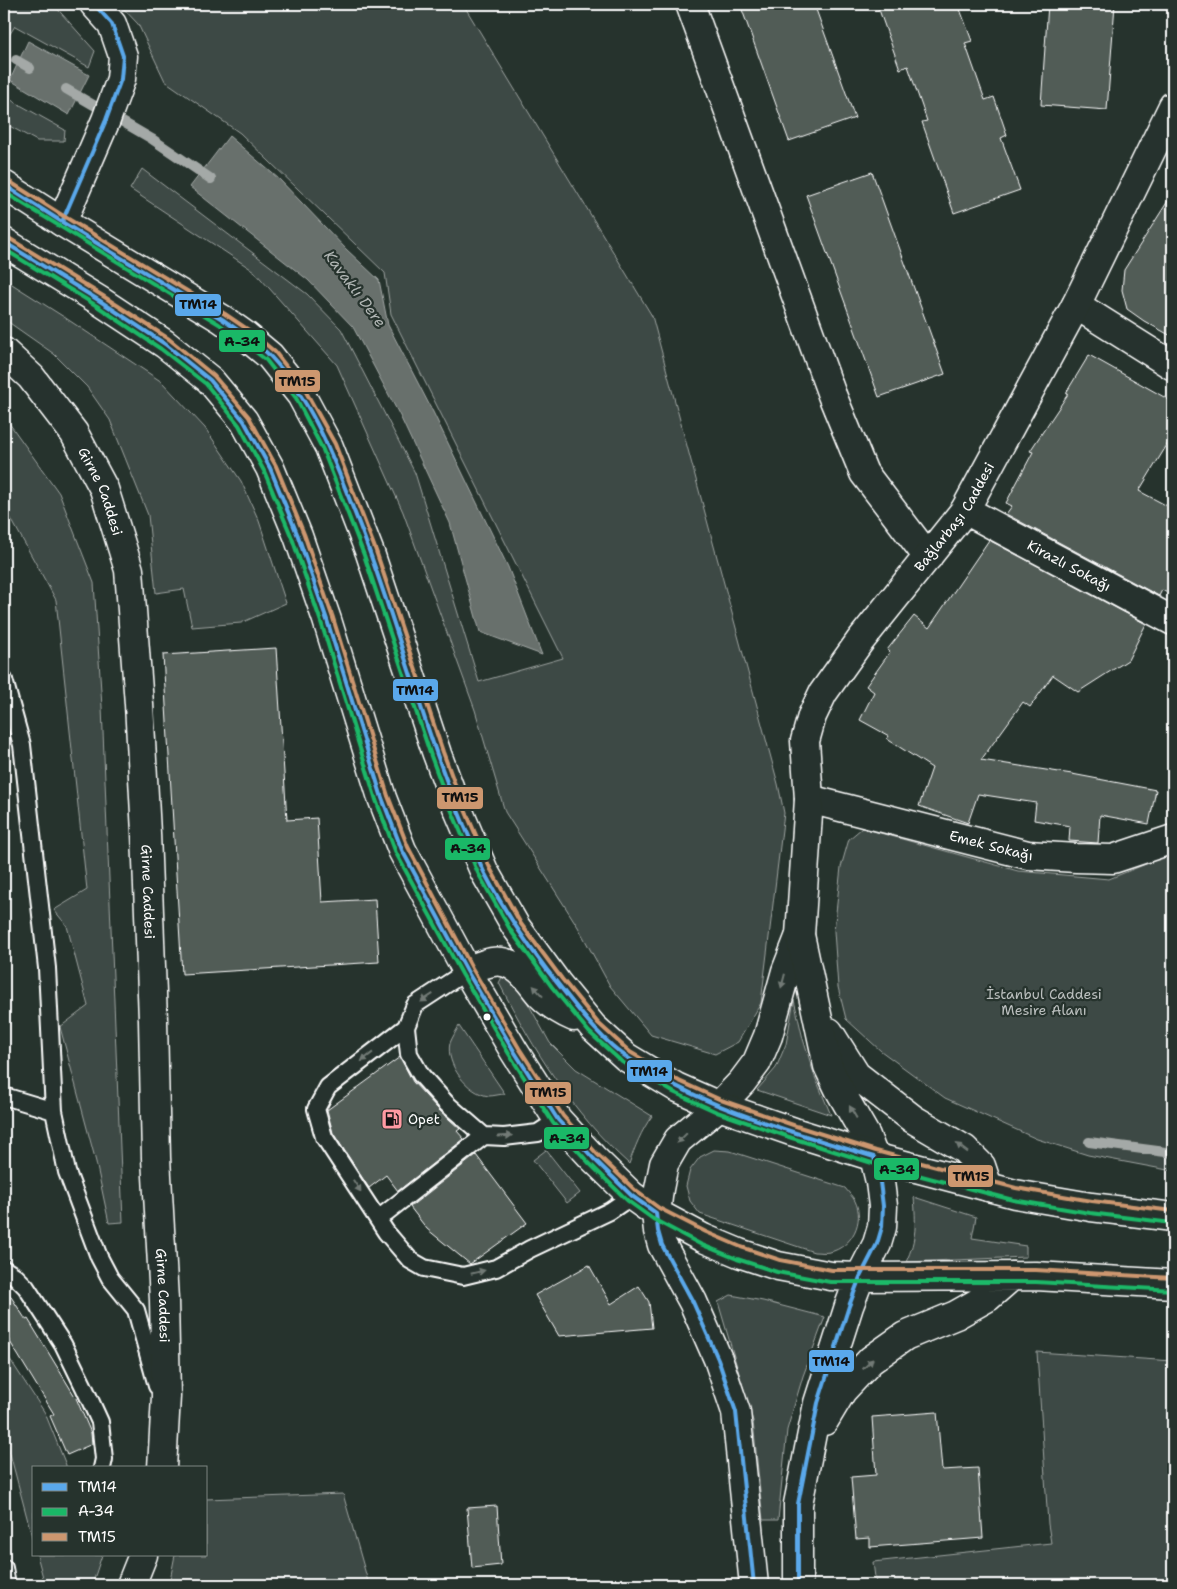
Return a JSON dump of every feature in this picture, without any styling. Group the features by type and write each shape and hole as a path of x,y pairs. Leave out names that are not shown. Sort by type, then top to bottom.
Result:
{"main road":[{"path":"62,222 122,79 123,56 112,24 94,4"},
{"path":"690,4 829,386 864,473 928,557"},
{"name":"Bağlarbaşı Caddesi","path":"800,935 809,798 805,741 812,716 823,693 860,641 965,510 1076,305 1173,106"},
{"path":"4,184 62,222 222,319 246,336 270,356 301,395 333,456 370,553 436,754 484,871 516,927 557,984 593,1027 626,1057 676,1087 719,1106 794,1132 874,1156 1014,1194 1091,1207 1173,1217"},
{"path":"4,242 100,301 165,344 210,380 244,421 270,468 298,536 327,620 382,798 402,850 467,971 514,1051 558,1120 632,1196 656,1213 738,1253 778,1266 830,1276 860,1278 1012,1276 1173,1284"},
{"path":"1076,305 1173,366"},
{"name":"Girne Caddesi","path":"4,352 32,377 74,433 104,489 129,570 146,834 156,1158 164,1300 165,1414 162,1466"},
{"name":"Kirazlı Sokağı","path":"965,510 1173,621"},
{"name":"Emek Sokağı","path":"809,798 1028,855 1113,858 1173,839"},
{"path":"798,1585 798,1504 818,1403 849,1306 860,1278 873,1255 882,1227 883,1206 874,1156 866,1136 828,1066 800,935"},
{"path":"754,1585 736,1412 718,1359 693,1302 662,1245 656,1213 664,1164 678,1140 719,1106 742,1082 757,1062 768,1036 786,970 800,935"},
{"path":"467,971 487,963 513,964 526,976 541,995 566,1014 593,1027"},
{"path":"819,1017 856,1075 913,1119 964,1148 981,1166 988,1187"},
{"path":"809,1446 842,1391 871,1360 905,1336 956,1315 988,1296 1012,1276"},
{"path":"131,1585 143,1556"}],"lane":[{"path":"4,680 22,745 47,968 54,1111 67,1172 99,1257 110,1278 136,1310 165,1414"},
{"path":"467,971 415,1005 406,1027 409,1054 421,1075 446,1103 484,1136 504,1137 538,1133 558,1120"},
{"path":"406,1027 328,1087 316,1109 324,1137 386,1232 410,1260 424,1268 462,1276 496,1268 530,1249 610,1211 632,1196"},
{"path":"4,1096 54,1111"},
{"path":"378,1219 484,1136"},
{"path":"4,1269 16,1276 26,1287 62,1344 84,1387 100,1422 104,1459 102,1466"},
{"path":"4,1568 7,1585"}],"green space":[{"path":"4,4 53,4 95,51 89,67 15,26 4,43"},
{"path":"119,4 463,4 652,316 778,784 784,813 761,1003 738,1042 715,1054 651,1035 610,986 578,927 505,812 475,710 403,512 337,365 254,271 130,189 142,169 307,294 341,329 415,473 479,682 563,658 391,314 385,273 240,133 165,81 138,24"},
{"path":"4,96 65,130 64,141 37,141 4,123"},
{"path":"4,279 162,382 205,428 241,481 259,521 286,603 241,623 192,627 184,589 156,593 148,515 110,420 87,387 54,354 4,319"},
{"path":"4,416 59,493 94,583 102,707 123,1222 109,1223 96,1162 60,1027 88,1006 67,926 54,910 87,890 56,600 4,506"},
{"name":"İstanbul Caddesi Mesire Alanı","path":"862,828 1018,871 1109,879 1173,853 1173,1171 1088,1155 1037,1139 945,1098 881,1051 846,1019 838,987 834,931 841,867 849,839"},
{"path":"508,976 515,980 550,1043 576,1069 652,1116 641,1133 629,1164 590,1124 540,1056 499,983 502,977"},
{"path":"794,1000 803,1039 815,1077 831,1115 757,1090 776,1068 786,1044"},
{"path":"459,1026 505,1094 489,1096 481,1094 473,1090 460,1077 451,1060 449,1051 450,1043"},
{"path":"546,1150 580,1193 567,1203 533,1160"},
{"path":"714,1150 730,1151 845,1188 854,1199 858,1209 857,1225 850,1239 838,1249 828,1252 814,1252 700,1214 690,1201 686,1186 690,1170 700,1157"},
{"path":"914,1197 976,1217 972,1238 1026,1246 1026,1257 906,1262 910,1254 915,1230"},
{"path":"731,1295 825,1317 803,1376 787,1430 778,1520 763,1520 753,1421 718,1302"},
{"path":"4,1350 45,1413 66,1465 32,1466 32,1536 4,1431"},
{"path":"1037,1352 1173,1361 1173,1585 876,1585 873,1562 1051,1543 1048,1524"},
{"path":"343,1494 369,1585 169,1585 175,1556 208,1556 208,1499"},
{"path":"37,1556 102,1556 92,1585 45,1585"}],"water":[{"path":"28,41 89,75 69,115 10,80"},
{"path":"229,136 279,179 346,249 379,280 388,325 433,412 508,567 542,655 480,632 450,523 400,416 353,327 308,280 190,187"}],"building":[{"path":"740,4 814,4 855,118 789,141"},
{"path":"877,4 958,4 972,41 965,43 985,100 994,97 1007,135 1001,138 1020,190 954,213 922,122 927,121 908,66 900,69"},
{"path":"1048,4 1115,4 1107,110 1041,105"},
{"path":"872,172 945,374 879,397 806,195"},
{"path":"1173,193 1173,337 1127,309 1122,290 1124,270"},
{"path":"1089,355 1173,402 1173,435 1139,491 1173,509 1173,596 1162,590 1159,596 1006,514 1012,506 1006,503 1033,452 1030,451 1068,394 1066,393"},
{"path":"989,540 1146,624 1128,660 1078,692 1053,675 1030,707 1023,702 981,760 1072,774 1156,790 1149,824 1100,815 1098,843 1069,841 1070,826 1034,820 1036,803 978,794 968,823 919,806 932,768 887,739 889,736 860,720 874,692 866,686 890,652 887,650 914,616 929,628"},
{"path":"276,648 287,820 317,818 322,902 375,899 379,962 182,974 163,655"},
{"path":"400,1057 413,1082 460,1129 457,1131 464,1139 398,1191 386,1175 369,1188 333,1133 327,1110"},
{"path":"476,1155 527,1223 470,1264 427,1229 410,1207"},
{"path":"589,1265 611,1304 639,1286 649,1302 652,1328 559,1336 535,1295"},
{"path":"4,1286 26,1320 28,1319 76,1398 91,1433 92,1444 67,1455 50,1416 54,1414 4,1332"},
{"path":"937,1412 942,1470 978,1468 983,1538 870,1547 870,1538 856,1539 851,1477 876,1475 872,1417"},
{"path":"497,1506 501,1565 472,1568 467,1508"}],"waterway":[{"name":"Kavaklı Dere","path":"16,60 30,68"},
{"name":"Kavaklı Dere","path":"66,89 152,139 211,179"},
{"name":"Kavaklı Dere","path":"1089,1142 1173,1153"}],"transit line":[{"name":"TM14","path":"62,222 106,120 121,79 123,56 112,24 94,4"},
{"name":"TM15","path":"7,180 250,331 275,352 306,392 335,444 376,551 443,752 460,798 490,868 521,924 562,979 598,1023 630,1052 679,1081 721,1100 876,1151 1016,1188 1092,1201 1173,1211"},
{"name":"TM14","path":"4,185 241,332 271,357 301,395 333,459 360,526 449,788 484,872 511,919 532,950 554,980 595,1029 619,1052 656,1076 686,1091 747,1116 874,1157 883,1206 882,1227 877,1244 860,1277 849,1306 818,1403 798,1504 798,1585"},
{"name":"A-34","path":"4,192 219,324 266,360 296,398 323,450 364,555 431,756 478,873 511,931 552,987 589,1032 622,1062 673,1092 717,1112 872,1163 1013,1200 1090,1213 1172,1223"},
{"name":"TM15","path":"7,237 169,339 214,376 249,417 276,466 304,534 333,618 388,796 408,847 472,968 519,1048 563,1116 597,1154 636,1191 659,1208 741,1247 780,1260 832,1270 1036,1270 1173,1278"},
{"name":"TM14","path":"4,242 100,301 165,344 210,380 244,421 270,468 298,536 327,620 382,798 402,850 467,971 514,1051 558,1120 632,1196 656,1213 662,1245 693,1302 718,1359 736,1412 754,1585"},
{"name":"A-34","path":"4,249 97,306 161,349 206,384 239,425 264,471 292,538 321,622 376,800 396,853 462,974 509,1054 553,1123 588,1162 628,1201 653,1219 700,1244 737,1259 777,1272 830,1282 1036,1282 1173,1290"}],"place":[{"name":"Opet","path":"392,1119"}]}
